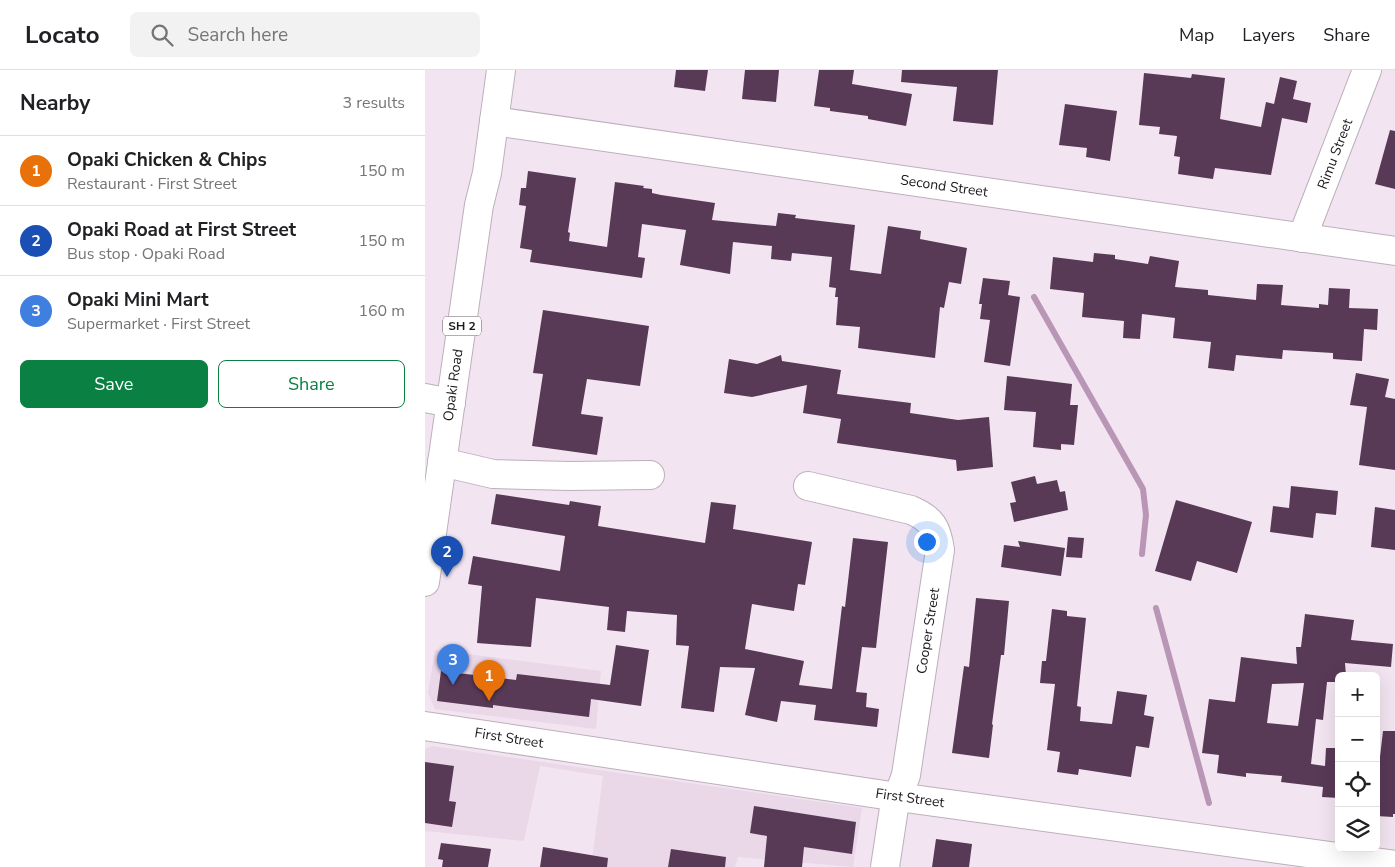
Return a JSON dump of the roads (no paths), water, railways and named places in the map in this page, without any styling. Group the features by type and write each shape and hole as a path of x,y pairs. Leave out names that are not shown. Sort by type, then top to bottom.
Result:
{"main road":[{"name":"Opaki Road","path":"425,582 442,462 438,401 487,172 501,70"},
{"name":"Rimu Street","path":"1302,238 1367,70"},
{"name":"Second Street","path":"494,121 1395,251"},
{"path":"442,462 493,474 570,476 650,475"},
{"name":"Cooper Street","path":"808,486 911,510 925,516 938,536 940,550 907,767 894,808 885,867"},
{"name":"First Street","path":"425,726 898,797 1395,865"}],"waterway":[{"path":"1034,297 1143,489 1146,515 1142,554"},
{"path":"1156,608 1209,803"}],"place":[{"name":"Opaki Road at First Street","path":"447,577"},
{"name":"Opaki Mini Mart","path":"453,685"},
{"name":"Opaki Chicken & Chips","path":"489,701"}]}
